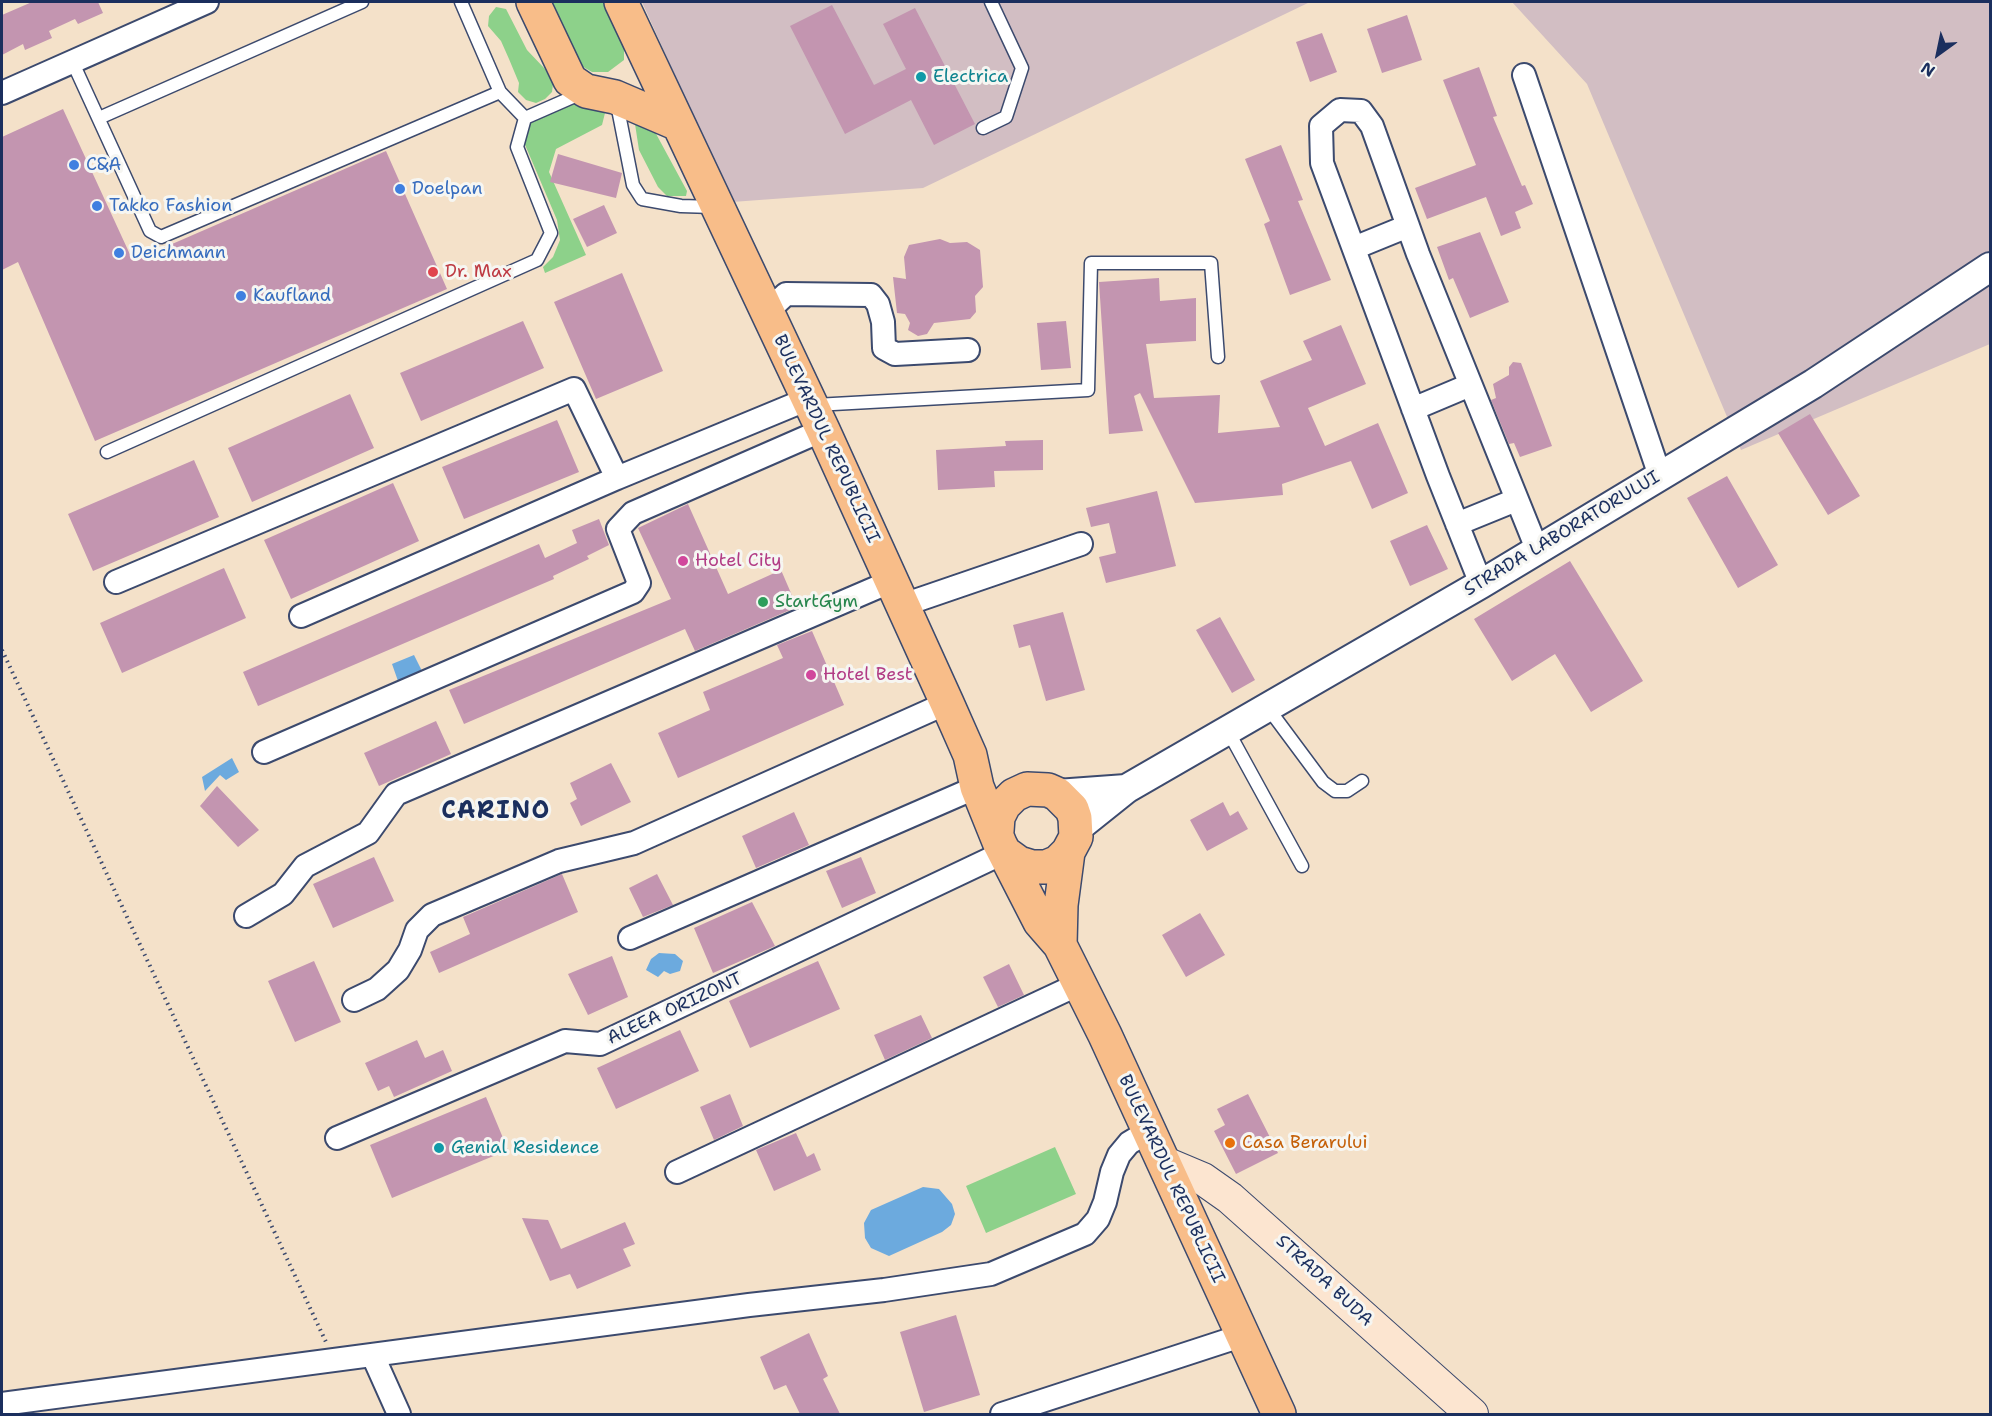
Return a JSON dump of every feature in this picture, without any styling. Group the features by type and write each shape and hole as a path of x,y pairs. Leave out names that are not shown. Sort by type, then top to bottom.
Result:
{"main road":[{"path":"533,2 570,80 678,124"},
{"name":"BULEVARDUL REPUBLICII","path":"621,2 814,411 897,593 970,755 977,787 1003,846 1040,922 1060,945 1079,984 1165,1163 1279,1414"},
{"path":"599,93 627,80 644,53"},
{"name":"BULEVARDUL REPUBLICII","path":"970,755 1072,809 1072,841 1061,905 1060,945"},
{"path":"1042,792 1014,795 1004,805 998,817 1003,846 1019,863 1039,867 1058,862 1072,841"},
{"name":"STRADA BUDA","path":"1165,1163 1203,1179 1230,1198 1472,1414"}],"street":[{"path":"2,93 207,2"},
{"path":"1524,75 1660,476"},
{"path":"1481,584 1322,163 1321,126 1340,110 1360,111 1372,126 1470,385 1537,549"},
{"path":"1354,249 1408,226"},
{"name":"STRADA LABORATORULUI","path":"1072,841 1126,789 1481,584 1813,384 1990,267"},
{"path":"767,312 786,294 871,295 878,304 883,322 884,348 895,354 968,350"},
{"path":"1413,409 1470,385"},
{"path":"116,582 574,389 616,478"},
{"path":"301,616 616,478 814,411"},
{"path":"264,752 633,592 639,583 618,528 633,513 814,411"},
{"path":"1457,524 1516,500"},
{"path":"246,916 283,894 305,866 368,833 396,794 897,593 1081,544"},
{"path":"354,1000 377,989 398,970 417,930 432,915 559,861 634,843 947,704"},
{"path":"630,938 977,787"},
{"path":"1042,792 1126,789"},
{"name":"ALEEA ORIZONT","path":"337,1138 565,1041 600,1044 1003,846"},
{"path":"677,1172 1079,984"},
{"path":"2,1404 749,1305 884,1290 991,1274 1085,1234 1098,1219 1119,1155 1129,1143 1149,1131"},
{"path":"1002,1414 1244,1335"},
{"path":"373,1356 399,1414"}],"lane":[{"path":"99,117 362,2"},
{"path":"461,2 500,92 525,118"},
{"path":"983,128 1006,117 1022,68 991,2"},
{"path":"73,63 150,231 161,237 500,92"},
{"path":"525,118 599,93 621,118 633,185 642,199 681,206 718,207"},
{"path":"107,452 537,260 550,234 517,147 525,118"},
{"path":"814,411 1088,390 1092,263 1211,263 1218,357"},
{"path":"1268,708 1335,791 1347,791 1362,781"},
{"path":"1227,731 1302,866"}],"path":[{"path":"2,650 334,1360"}],"shaded area":[{"path":"642,2 1310,2 923,188 732,202"},
{"path":"1512,2 1990,2 1990,344 1741,450 1587,84"}],"green space":[{"path":"548,2 607,2 624,39 624,60 608,72 592,72 578,64"},
{"path":"496,7 506,9 527,50 545,69 553,84 552,92 545,99 536,103 526,100 518,92 519,83 501,41 488,26 489,16"},
{"path":"582,97 600,99 605,113 602,125 556,149 549,172 586,255 545,273 543,267 553,257 560,240 557,220 523,140 527,125 533,117"},
{"path":"637,119 654,130 687,191 686,196 667,196 658,187 639,150 635,124"},
{"path":"1055,1147 1076,1194 986,1233 966,1186"}],"water":[{"path":"414,655 422,671 398,681 392,664"},
{"path":"232,758 239,772 226,780 220,775 205,791 202,777"},
{"path":"659,953 675,954 683,961 680,971 670,974 664,971 658,977 646,970 651,959"},
{"path":"923,1187 939,1189 952,1204 955,1214 951,1225 942,1232 889,1256 871,1248 865,1238 864,1223 871,1210"}],"building":[{"path":"32,2 98,2 103,13 78,24 75,19 49,31 52,38 25,50 23,44 2,55 2,15"},
{"name":"Electrica","path":"832,5 874,85 906,69 883,24 915,8 975,124 934,145 911,100 845,134 790,26"},
{"path":"1407,15 1422,60 1382,73 1367,29"},
{"path":"1322,33 1337,72 1310,82 1296,42"},
{"path":"1479,67 1497,116 1493,117 1522,186 1525,185 1533,204 1515,212 1521,228 1501,236 1486,197 1427,219 1415,188 1476,165 1443,80"},
{"name":"Kaufland","path":"63,109 133,261 386,151 447,289 95,441 18,262 2,270 2,137"},
{"path":"1281,145 1303,200 1298,201 1331,280 1290,295 1264,224 1270,221 1245,159"},
{"path":"558,154 622,173 616,198 550,182"},
{"path":"604,205 617,233 587,247 573,219"},
{"path":"1480,232 1509,302 1470,318 1453,278 1449,280 1437,247"},
{"path":"940,239 950,243 967,242 980,250 983,287 975,296 976,312 970,319 934,323 927,334 918,336 908,330 910,323 905,314 897,313 893,277 906,279 904,257 909,245"},
{"path":"622,273 663,371 596,399 554,302"},
{"path":"1159,278 1160,301 1196,298 1196,341 1146,344 1154,398 1220,395 1218,433 1280,427 1260,381 1312,360 1303,341 1341,325 1366,384 1308,408 1325,446 1378,423 1408,493 1372,509 1351,461 1282,484 1283,495 1195,503 1140,393 1134,396 1143,431 1109,434 1099,282"},
{"path":"523,321 544,368 421,421 400,373"},
{"path":"1066,321 1071,368 1041,370 1037,323"},
{"path":"1513,362 1521,363 1552,446 1520,457 1514,443 1509,444 1491,400 1496,398 1493,384 1509,375 1509,367"},
{"path":"350,394 374,448 252,502 228,448"},
{"path":"1810,414 1860,496 1828,515 1778,433"},
{"path":"557,420 579,472 464,519 442,467"},
{"path":"1043,440 1043,470 994,471 995,487 938,490 936,450 1006,446 1005,441"},
{"path":"194,460 219,517 93,571 68,514"},
{"path":"1727,476 1778,565 1738,588 1687,498"},
{"path":"393,483 419,541 291,599 264,540"},
{"path":"1157,491 1176,566 1106,583 1099,557 1116,553 1109,523 1091,527 1086,508"},
{"path":"688,504 728,594 781,570 797,607 695,651 685,629 464,724 449,690 671,599 638,528"},
{"path":"599,519 609,545 587,556 589,559 553,576 554,579 258,706 243,672 539,544 545,558 577,543 572,530"},
{"path":"1427,525 1448,569 1410,586 1390,541"},
{"path":"1570,561 1643,681 1591,712 1555,654 1512,681 1474,619"},
{"path":"224,568 246,618 122,673 100,623"},
{"path":"1063,612 1085,690 1046,701 1030,645 1019,648 1013,625"},
{"path":"1220,617 1255,680 1232,693 1196,630"},
{"path":"812,631 844,705 678,778 658,733 710,710 703,692 783,658 777,645"},
{"path":"436,721 451,754 379,786 364,753"},
{"path":"611,763 631,802 581,826 570,803 577,799 570,783"},
{"path":"217,786 259,830 238,847 200,806"},
{"path":"1223,802 1230,816 1238,811 1248,829 1207,851 1190,820"},
{"path":"794,812 809,845 756,868 742,836"},
{"path":"374,857 394,901 333,928 313,884"},
{"path":"861,857 876,893 842,908 826,871"},
{"path":"562,874 578,912 439,973 430,952 470,934 463,917"},
{"path":"657,874 673,905 643,917 629,888"},
{"path":"752,902 775,946 713,973 694,928"},
{"path":"1200,913 1225,955 1186,977 1162,935"},
{"path":"612,956 628,997 588,1015 568,974"},
{"path":"314,961 341,1022 295,1042 268,981"},
{"path":"818,961 840,1009 750,1048 729,1001"},
{"path":"1009,964 1024,995 998,1007 983,977"},
{"path":"921,1015 932,1038 885,1060 874,1035"},
{"path":"680,1030 699,1071 616,1109 597,1068"},
{"path":"417,1040 425,1058 443,1050 452,1071 394,1097 389,1086 378,1091 365,1063"},
{"path":"730,1094 743,1126 714,1140 700,1107"},
{"path":"1248,1094 1278,1153 1236,1174 1214,1131 1225,1125 1217,1109"},
{"name":"Genial Residence","path":"486,1097 508,1150 392,1198 370,1145"},
{"path":"796,1133 807,1157 814,1153 821,1170 774,1191 756,1150"},
{"path":"522,1218 548,1220 561,1249 625,1222 635,1244 623,1249 631,1266 577,1289 570,1274 550,1281"},
{"path":"956,1315 980,1395 924,1412 900,1332"},
{"path":"809,1333 828,1376 823,1379 840,1414 800,1414 786,1385 774,1390 760,1357"}],"place":[{"name":"Electrica","path":"921,77"},
{"name":"C&A","path":"74,165"},
{"name":"Doelpan","path":"400,189"},
{"name":"Takko Fashion","path":"97,206"},
{"name":"Deichmann","path":"119,253"},
{"name":"Dr. Max","path":"433,272"},
{"name":"Kaufland","path":"241,296"},
{"name":"Hotel City","path":"683,561"},
{"name":"StartGym","path":"763,602"},
{"name":"Hotel Best","path":"811,675"},
{"name":"Casa Berarului","path":"1230,1143"},
{"name":"Genial Residence","path":"439,1148"}],"district":[{"name":"CARINO","path":"496,812"}]}
